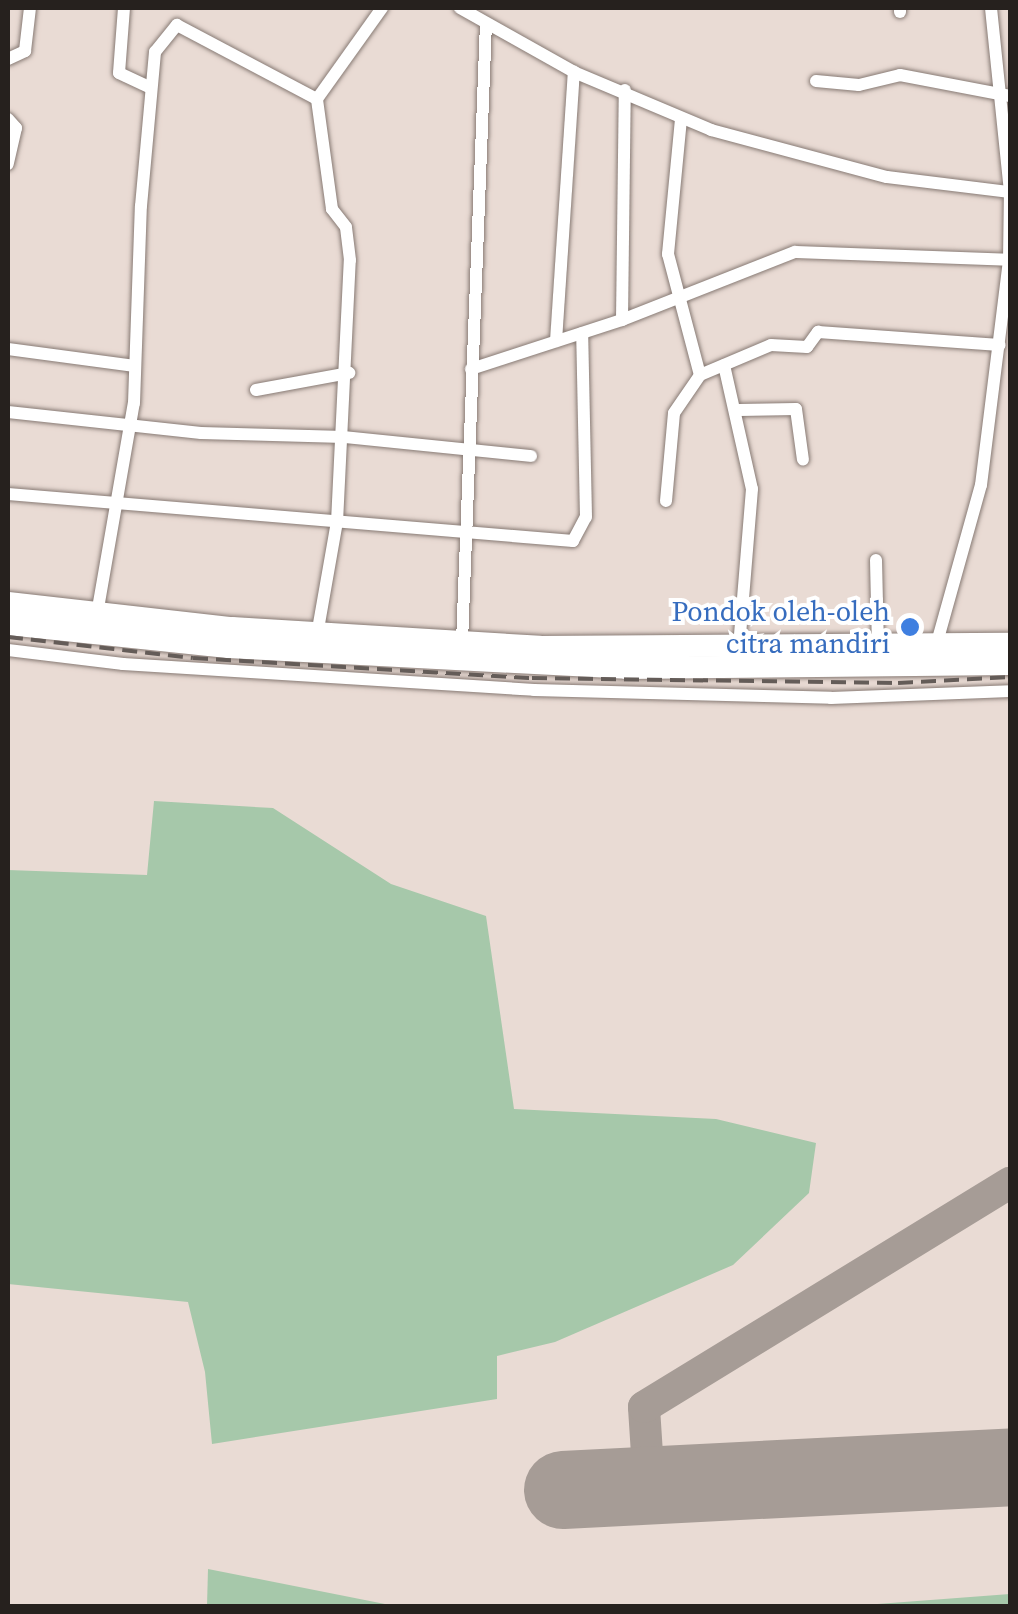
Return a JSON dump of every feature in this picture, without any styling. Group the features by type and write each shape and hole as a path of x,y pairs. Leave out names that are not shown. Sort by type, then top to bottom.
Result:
{"highway":[{"path":"8,603 42,618 228,647 899,668 1010,664"},
{"path":"8,624 97,614 317,635 462,642 538,656 1010,644"}],"street":[{"path":"8,60 25,51 30,8"},
{"path":"124,8 119,74 149,87"},
{"path":"317,635 338,522 348,373 349,237 332,209 317,99 382,8"},
{"path":"460,8 484,17 574,72 624,90 681,119 887,177 1010,192"},
{"path":"936,647 974,520 1009,260 1007,96 991,8"},
{"path":"462,642 484,17"},
{"path":"97,614 130,421 149,87 155,52 177,26 317,99"},
{"path":"556,342 574,72"},
{"path":"816,81 860,85 900,75 1007,96"},
{"path":"622,320 624,90"},
{"path":"8,118 16,128 8,164"},
{"path":"681,119 668,239 675,296 700,375"},
{"path":"471,368 622,320 795,252 1009,260"},
{"path":"666,501 674,413 700,375 771,346 807,348 818,332 1000,346"},
{"path":"8,494 115,507 565,541 584,529 582,333"},
{"path":"8,350 134,366"},
{"path":"724,365 739,410 752,490 738,650"},
{"path":"256,390 348,373"},
{"path":"739,410 796,409 803,460"},
{"path":"8,412 130,421 235,436 344,437 531,456"},
{"path":"876,560 878,650"},
{"path":"8,650 123,664 534,690 898,697 1010,692"},
{"path":"898,697 899,668"}],"green space":[{"path":"154,801 273,808 391,884 486,916 514,1109 716,1119 816,1143 809,1193 733,1265 555,1342 497,1356 497,1399 212,1444 205,1372 188,1302 8,1284 8,870 147,875"},
{"path":"208,1569 395,1606 207,1606"},
{"path":"1010,1594 1010,1606 851,1606"}],"taxiway":[{"path":"649,1485 644,1407 1010,1183"}],"runway":[{"path":"563,1490 1010,1467"}],"railway":[{"path":"8,637 193,658 532,678 898,683 1010,677"}],"place":[{"name":"Pondok oleh-oleh citra mandiri","path":"910,627"}]}
